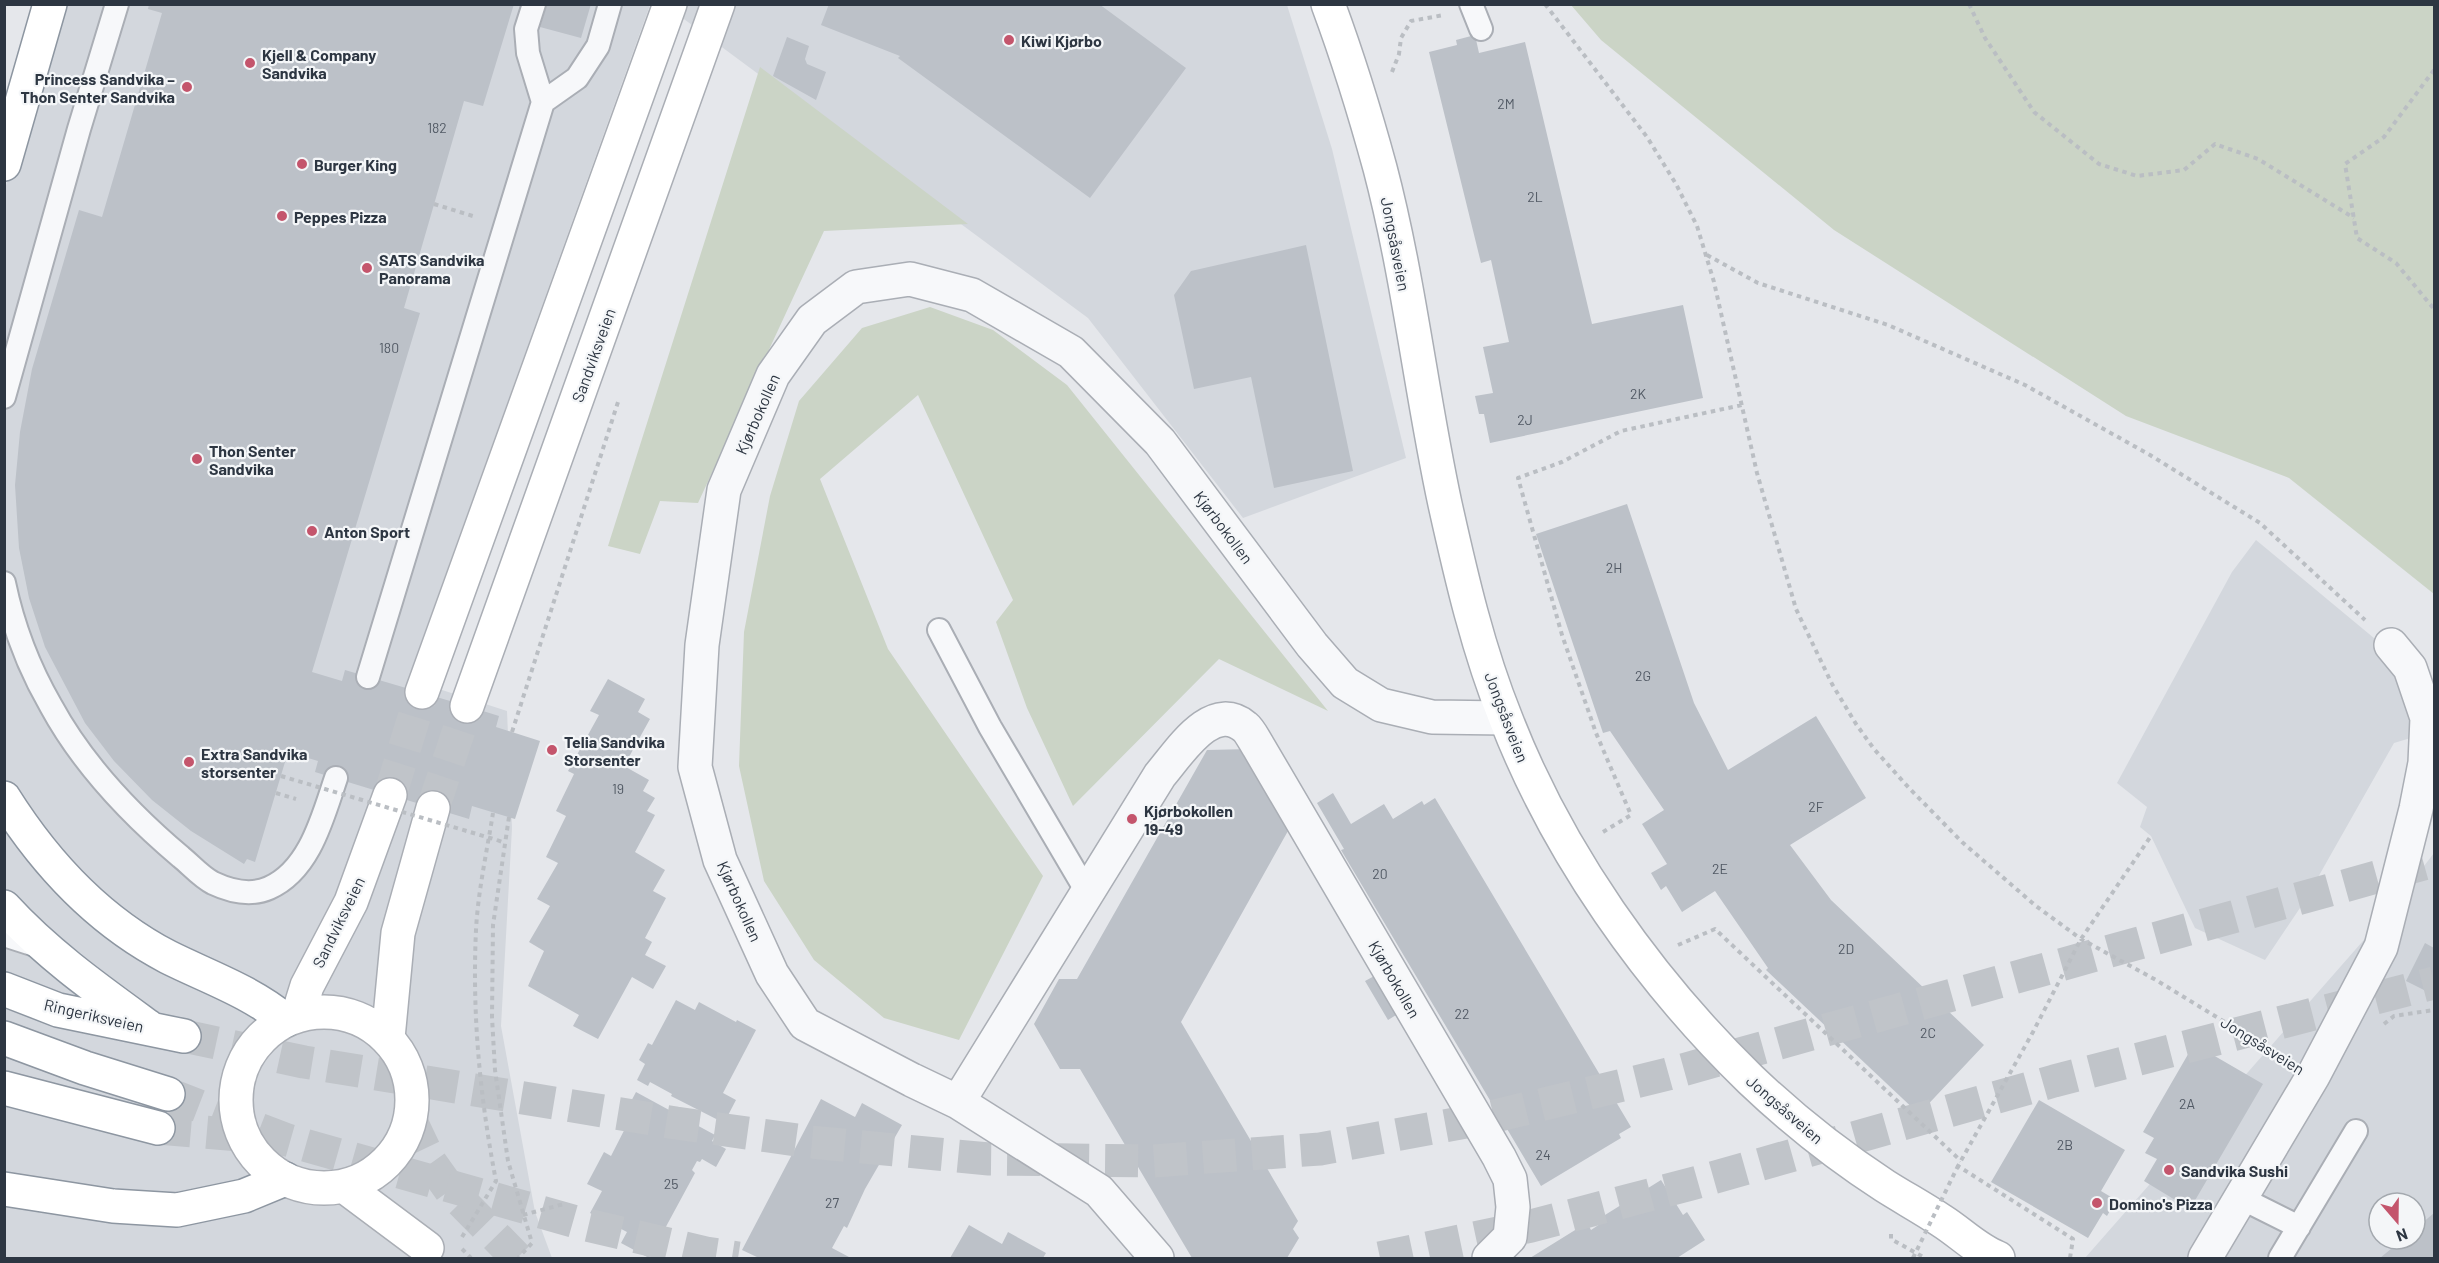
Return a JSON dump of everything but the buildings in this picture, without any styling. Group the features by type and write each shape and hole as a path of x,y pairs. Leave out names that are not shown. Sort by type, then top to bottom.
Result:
{"main road":[{"path":"4,164 50,4"},
{"path":"422,692 670,4"},
{"name":"Sandviksveien","path":"467,706 718,4"},
{"name":"Jongsåsveien","path":"1328,4 1358,92 1381,170 1444,501 1463,581 1485,659 1505,718 1541,798 1585,876 1654,972 1741,1070 1796,1122 1839,1155 1946,1223 1992,1257"},
{"name":"Sandviksveien","path":"292,1018 351,902 390,795"},
{"path":"4,798 22,827 50,862 123,929 182,964 245,992 292,1018"},
{"path":"387,1038 398,933 433,808"},
{"path":"4,907 48,950 79,976 149,1027"},
{"name":"Ringeriksveien","path":"4,989 58,1010 184,1036"},
{"path":"322,1011 346,1014 368,1023 387,1038 397,1049 409,1075 412,1090 410,1119 402,1142 387,1162 367,1177 344,1186 324,1188 304,1186 285,1179 262,1163 245,1140 237,1114 236,1085 245,1059 262,1037 292,1018 322,1011"},
{"path":"4,1038 85,1068 168,1094"},
{"path":"4,1088 158,1128"},
{"path":"4,1189 113,1206 177,1210 244,1196 285,1179"},
{"path":"344,1186 442,1246"}],"street":[{"name":"Kjørbokollen","path":"1157,1258 1099,1191 958,1102 805,1024 772,974 720,860 695,767 702,645 724,490 773,375 812,320 856,287 910,279 972,295 1071,352 1160,442 1312,645 1345,683 1381,705 1432,717 1505,718"},
{"path":"2204,1257 2313,1076 2381,947 2416,809 2424,763 2427,718 2410,668 2391,645"},
{"name":"Kjørbokollen","path":"958,1102 1160,775 1192,737 1214,719 1230,719 1245,727 1258,746 1510,1179 1513,1207 1510,1237 1489,1258"}],"lane":[{"path":"4,398 79,129 117,4"},
{"path":"368,676 543,102 528,53 526,29 534,4"},
{"path":"543,102 577,78 598,46 610,4"},
{"path":"4,583 10,610 29,662 51,707 82,754 116,795 163,841 211,882 235,891 256,892 283,880 301,860 314,838 336,778"},
{"path":"939,630 990,727 1087,892"},
{"path":"4,934 48,950"},
{"path":"2280,1258 2356,1131"},
{"path":"2241,1198 2299,1227"}],"path":[{"name":"Jongsåsveien","path":"1545,4 1647,137 1677,184 1697,226 1714,282 1757,473 1796,609 1832,684 1856,724 1909,788 1962,842 2005,881 2081,939 2184,997 2313,1076"},
{"path":"1969,4 1985,38 2034,112 2099,164 2137,176 2184,170 2215,144 2258,159 2354,218"},
{"path":"1390,75 1399,54 1401,38 1411,21 1475,15"},
{"path":"2434,70 2384,137 2345,164 2357,238 2396,263 2434,309"},
{"path":"1706,254 1758,283 1888,325 2025,385 2150,455 2260,523 2391,645"},
{"path":"512,732 620,397"},
{"path":"1595,837 1631,815 1596,733 1566,646 1518,478 1562,462 1620,431 1742,405"},
{"path":"281,776 505,843"},
{"path":"442,1246 496,1181 483,1117 478,1075 475,974 476,928 493,813"},
{"path":"509,817 494,925 492,1017 495,1070 507,1151 532,1243 518,1258"},
{"path":"1913,1258 1958,1166 2081,939 2151,836"},
{"path":"1672,948 1715,929 1961,1161"},
{"path":"1958,1166 2073,1239 2070,1258"},
{"path":"523,1215 564,1204"},
{"path":"1891,1239 1924,1258"}],"shaded area":[{"path":"59,5 650,5 408,679 507,711 512,828 501,1026 535,1212 552,1258 5,1258 4,192"},
{"path":"665,5 1287,5 1332,149 1406,458 1243,518 1088,318"},
{"path":"2256,540 2410,668 2414,737 2394,743 2304,902 2265,960 2195,928 2151,836 2140,827 2147,807 2117,783 2232,572"},
{"path":"2434,853 2434,1258 2085,1258 2391,909"}],"green space":[{"path":"1571,5 2434,5 2434,594 2289,478 2126,416 1834,230 1601,40"},
{"path":"760,67 968,224 824,231 698,503 660,501 640,554 608,546"},
{"path":"930,307 993,330 1067,385 1328,711 1219,659 1073,806 1027,708 996,622 1013,600 918,395 820,479 888,649 1043,876 959,1040 884,1018 814,960 764,881 739,766 744,632 770,496 799,401 862,328"}],"tunnel":[{"path":"390,795 422,692"},
{"path":"433,808 467,706"},
{"path":"184,1036 304,1062 676,1123 811,1142 989,1159 1153,1161 1320,1149 1487,1118 1668,1074 2434,861"},
{"path":"1380,1258 1531,1226 1691,1184 2054,1081 2434,983"},
{"path":"168,1094 287,1140 587,1225 706,1253 738,1258"},
{"path":"410,1119 431,1163 451,1191 517,1258"},
{"path":"158,1128 250,1136"}],"place":[{"name":"Kiwi Kjørbo","path":"1009,40"},
{"name":"Kjell & Company Sandvika","path":"250,63"},
{"name":"Princess Sandvika – Thon Senter Sandvika","path":"187,87"},
{"name":"Burger King","path":"302,164"},
{"name":"Peppes Pizza","path":"282,216"},
{"name":"SATS Sandvika Panorama","path":"367,268"},
{"name":"Thon Senter Sandvika","path":"197,459"},
{"name":"Anton Sport","path":"312,531"},
{"name":"Telia Sandvika Storsenter","path":"552,750"},
{"name":"Extra Sandvika storsenter","path":"189,762"},
{"name":"Kjørbokollen 19-49","path":"1132,819"},
{"name":"Sandvika Sushi","path":"2169,1170"},
{"name":"Domino's Pizza","path":"2097,1203"}]}
